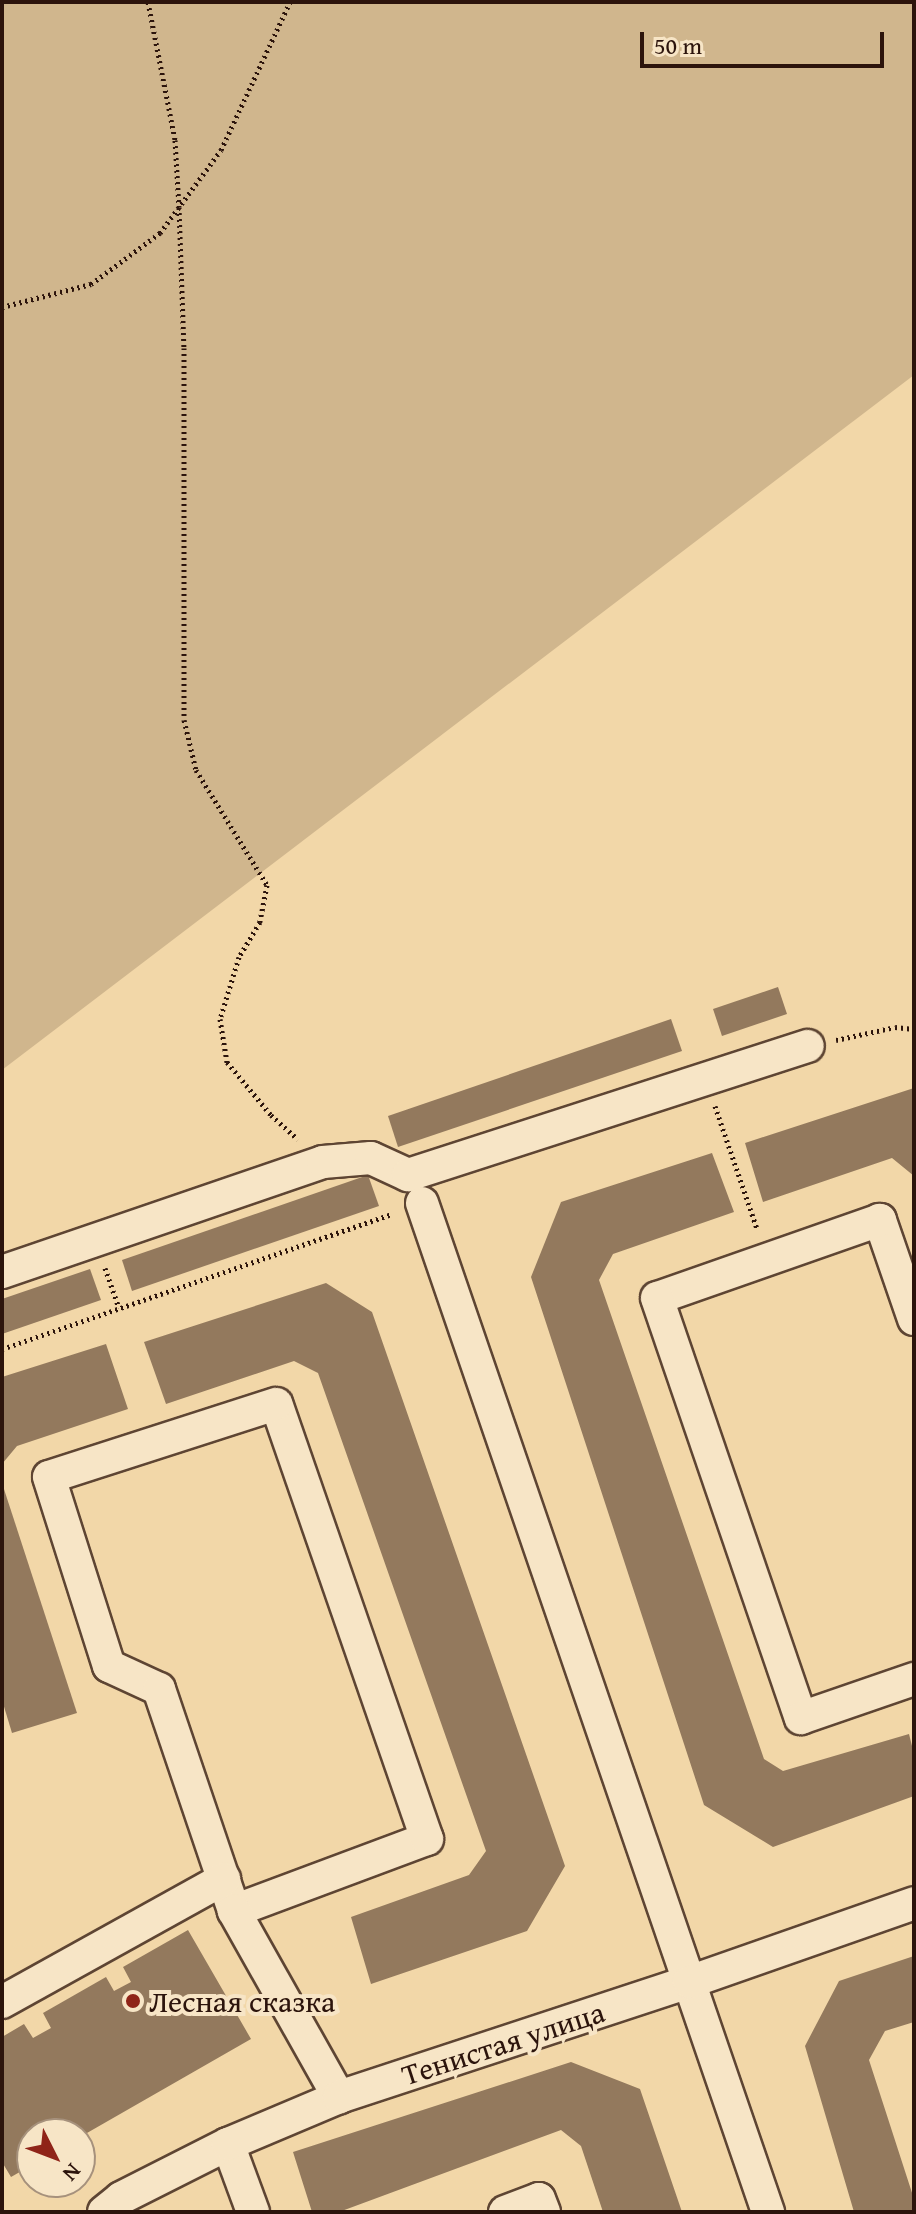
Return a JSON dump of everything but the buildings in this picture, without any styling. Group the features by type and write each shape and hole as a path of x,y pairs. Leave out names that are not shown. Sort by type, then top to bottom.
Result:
{"street":[{"path":"2,1272 323,1162 371,1158 408,1175 808,1046"},
{"path":"422,1203 768,2212"},
{"path":"914,1319 880,1220 657,1298 801,1718 914,1679"},
{"path":"234,1911 427,1839 276,1404 49,1477 109,1666 159,1689 234,1911 339,2097"},
{"path":"2,2002 224,1879"},
{"name":"Тенистая улица","path":"104,2212 121,2198 228,2144 339,2097 689,1982 914,1903"},
{"path":"228,2144 253,2212"},
{"path":"505,2212 539,2199 544,2212"}],"path":[{"path":"148,2 175,140 179,207 184,348 184,720 196,770 267,885 260,922 239,957 220,1019 227,1062 271,1115 323,1162"},
{"path":"2,307 91,284 160,233 221,150 290,2"},
{"path":"808,1046 895,1027 914,1029"},
{"path":"699,1108 714,1103 768,1259"},
{"path":"2,1349 422,1203"},
{"path":"96,1240 119,1308"}],"shaded area":[{"path":"2,2 914,2 914,375 2,1070"}],"place":[{"name":"Лесная сказка","path":"133,2001"}]}
